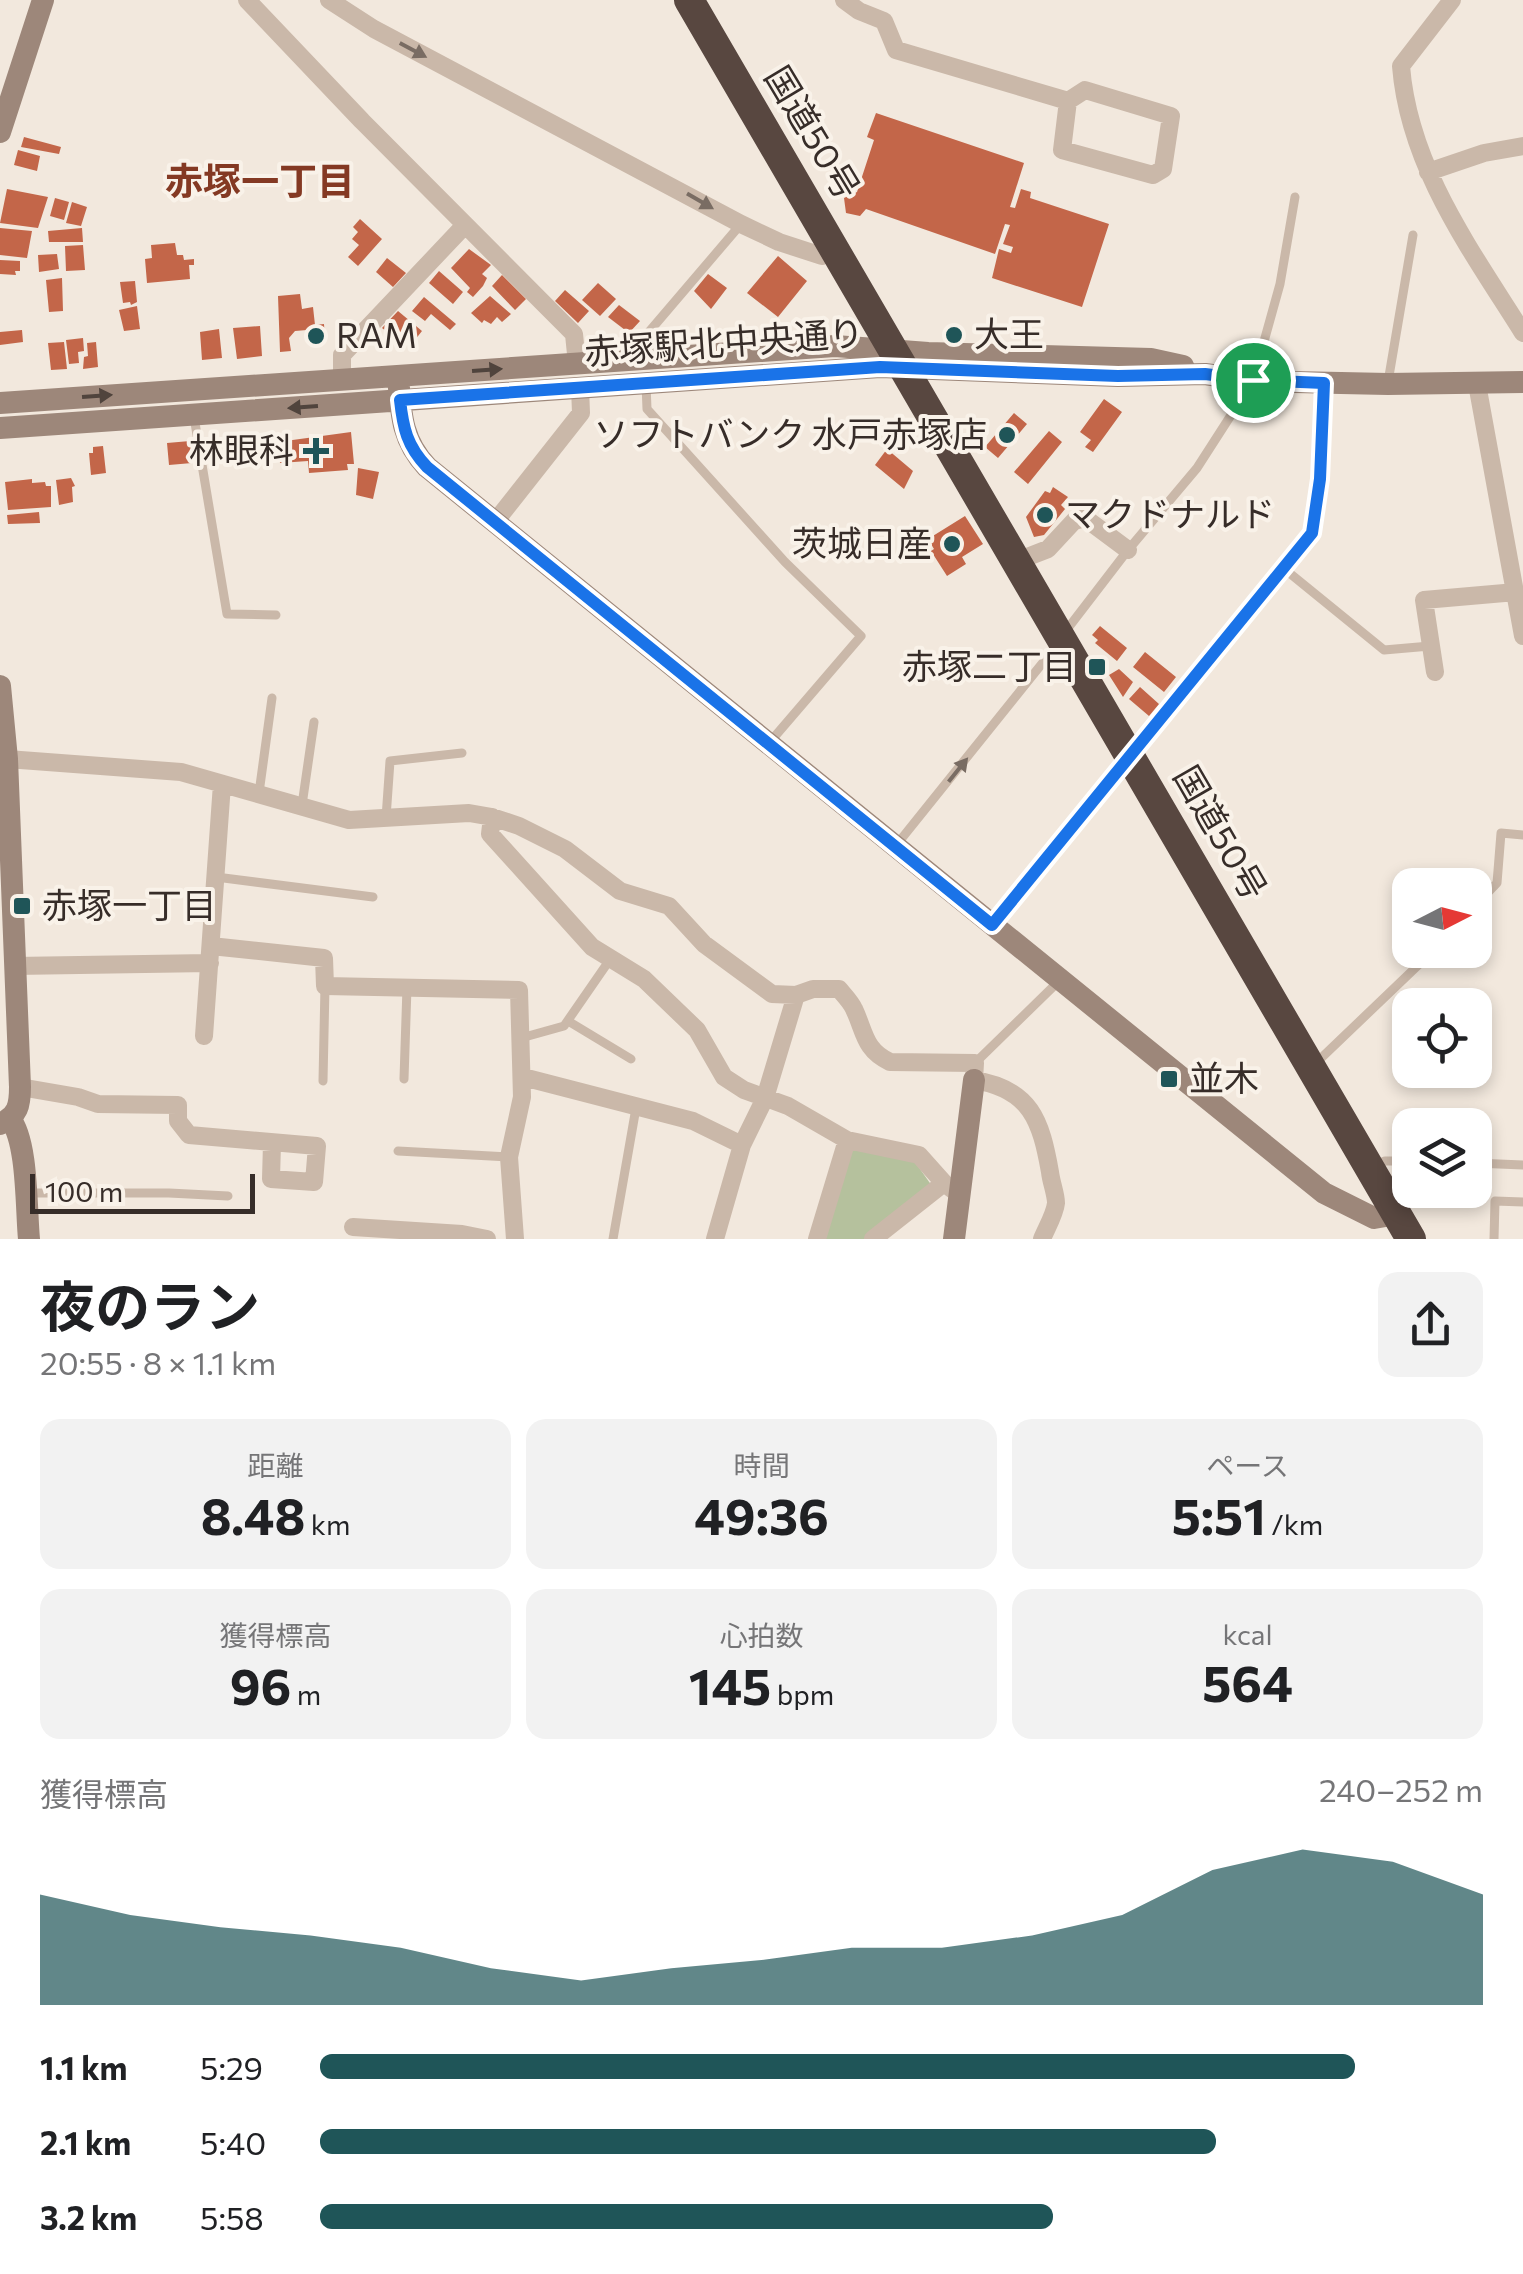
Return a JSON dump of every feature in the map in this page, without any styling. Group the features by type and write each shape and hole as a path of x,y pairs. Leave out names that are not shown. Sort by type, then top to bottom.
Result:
{"highway":[{"name":"国道50号","path":"689,0 1312,1066 1372,1171 1397,1231"}],"street":[{"path":"0,132 10,67 43,0"},
{"path":"247,0 574,334 577,364"},
{"path":"329,0 374,29 740,224 822,256 836,248"},
{"path":"844,0 859,12 884,22 896,50 1068,100 1084,90 1171,116 1163,169 1153,175 1062,150 1068,100"},
{"path":"1452,0 1401,66 1404,98 1436,192 1523,333"},
{"path":"1428,172 1484,152 1523,146"},
{"path":"342,380 342,356 465,225"},
{"name":"赤塚駅北中央通り","path":"0,403 835,346 899,359 1151,359 1205,374 1253,380 1523,382"},
{"name":"赤塚駅北中央通り","path":"0,428 857,368 899,359"},
{"path":"646,360 646,384"},
{"path":"398,376 404,432 415,454 1324,1193 1397,1231"},
{"path":"1477,384 1523,636"},
{"path":"495,522 581,413 580,388"},
{"path":"1017,561 1048,549 1074,520 1085,518 1128,550"},
{"path":"1435,672 1424,600 1516,592"},
{"path":"0,686 7,759 20,1087 20,1103 5,1122 19,1136 29,1239"},
{"path":"7,759 181,772 349,820 468,813 519,826 564,849 620,891 669,906 704,944 772,994 839,989 854,1008 866,1044 890,1062 975,1072 1018,1094 1036,1118 1046,1145 1056,1204 1042,1239"},
{"path":"204,1036 222,784"},
{"path":"492,817 490,834 592,947 644,979 698,1030 724,1077 744,1090 788,1106 847,1140 919,1156 952,1189"},
{"path":"14,966 211,954 324,958 325,986 519,990 523,1077 509,1157 515,1239"},
{"path":"715,1239 742,1144 765,1098 796,995"},
{"path":"954,1239 952,1189 975,1072"},
{"path":"523,1077 693,1121 742,1144"},
{"path":"20,1087 98,1104 178,1105 178,1121 189,1135 272,1143"},
{"path":"817,1239 847,1140"},
{"path":"1356,1212 1372,1171"},
{"path":"873,1239 952,1189"},
{"path":"353,1227 486,1239"}],"lane":[{"path":"896,846 1062,638 1068,624 1198,468 1253,380 1280,284 1295,197"},
{"path":"646,360 648,333 740,224"},
{"path":"1388,384 1413,236"},
{"path":"992,925 1312,533 1320,479 1324,383"},
{"path":"646,384 647,409 784,562 861,636 770,742"},
{"path":"194,414 227,614 276,615"},
{"path":"1282,567 1384,650 1431,646"},
{"path":"260,793 272,698"},
{"path":"302,806 314,722"},
{"path":"386,818 390,761 462,753"},
{"path":"1492,888 1497,883 1501,832 1523,835"},
{"path":"216,877 373,897"},
{"path":"521,1038 564,1026 611,958"},
{"path":"1312,1066 1415,968"},
{"path":"975,1072 1061,979"},
{"path":"323,1081 325,986"},
{"path":"404,1078 407,987"},
{"path":"568,1021 631,1060"},
{"path":"613,1239 637,1105"},
{"path":"398,1152 509,1157"},
{"path":"1372,1171 1392,1162"},
{"path":"1492,1163 1523,1164"},
{"path":"24,1193 169,1192 228,1196"},
{"path":"1494,1239 1495,1201 1523,1202"}],"green space":[{"path":"853,1147 915,1162 932,1186 864,1239 823,1239"}],"building":[{"path":"876,113 1024,163 1010,207 1015,208 1021,189 1031,192 1030,198 1109,224 1082,307 992,278 999,249 1011,253 1013,247 1003,244 1010,225 1005,224 995,254 866,209 860,216 846,213 844,198 857,192 874,140 867,137"},
{"path":"24,137 61,147 59,154 21,147"},
{"path":"18,150 40,156 37,171 14,165"},
{"path":"7,189 48,197 38,228 0,223"},
{"path":"55,198 69,202 64,220 50,216"},
{"path":"72,202 87,207 81,226 66,223"},
{"path":"360,219 382,239 358,266 348,257 359,245 352,239 358,232 353,227"},
{"path":"0,228 32,231 27,258 0,255"},
{"path":"82,228 83,242 49,242 48,231"},
{"path":"175,243 177,255 183,255 184,260 194,259 194,265 189,265 190,279 147,283 145,259 152,258 151,245"},
{"path":"83,245 85,270 66,271 65,246"},
{"path":"469,249 491,265 482,274 487,278 473,297 467,292 470,288 451,268"},
{"path":"57,254 59,269 39,272 38,255"},
{"path":"778,256 807,281 778,317 747,293"},
{"path":"387,258 406,273 393,287 376,272"},
{"path":"0,260 20,261 20,271 15,271 16,275 0,274"},
{"path":"439,271 463,292 453,304 429,283"},
{"path":"708,274 727,288 711,309 694,291"},
{"path":"502,275 526,299 515,310 492,286"},
{"path":"62,278 63,311 49,312 46,280"},
{"path":"135,281 137,302 123,303 120,282"},
{"path":"598,283 616,299 600,316 582,300"},
{"path":"565,290 589,311 578,323 555,301"},
{"path":"300,294 302,309 313,307 315,325 324,324 325,340 308,342 307,330 295,331 289,338 291,351 280,352 278,296"},
{"path":"490,296 511,314 502,322 497,317 491,324 484,320 482,323 471,313"},
{"path":"424,297 456,324 450,330 431,314 425,321 412,311"},
{"path":"619,305 640,321 629,333 608,317"},
{"path":"137,306 140,329 124,331 119,310"},
{"path":"398,311 422,331 411,345 382,328"},
{"path":"260,326 262,356 237,359 233,328"},
{"path":"219,329 222,358 202,360 200,332"},
{"path":"22,330 23,342 0,345 0,332"},
{"path":"83,338 84,351 78,352 79,363 69,364 66,340"},
{"path":"64,342 67,369 51,370 48,343"},
{"path":"96,342 98,367 83,369 87,343"},
{"path":"1104,399 1122,412 1093,452 1085,447 1091,440 1080,432"},
{"path":"1014,413 1027,424 998,458 985,447"},
{"path":"1049,431 1062,442 1028,484 1014,472"},
{"name":"林眼科","path":"351,432 354,464 347,464 348,470 309,473 308,461 280,463 278,442"},
{"path":"190,441 192,463 169,465 167,443"},
{"path":"103,446 106,473 91,475 89,453 93,453 93,447"},
{"path":"887,449 913,471 904,489 875,465"},
{"path":"358,468 379,472 373,499 356,495"},
{"path":"71,478 75,486 73,502 59,505 56,480"},
{"path":"32,479 32,483 45,482 51,486 51,507 8,510 5,482"},
{"path":"1053,487 1068,497 1061,505 1065,509 1044,535 1034,537 1026,517 1045,491 1050,493"},
{"path":"39,512 40,523 8,524 7,515"},
{"path":"965,516 983,544 962,557 966,564 947,576 928,539"},
{"path":"1100,626 1127,648 1117,661 1095,643 1098,640 1092,635"},
{"path":"1145,652 1176,677 1164,692 1133,667"},
{"path":"1119,669 1133,682 1123,697 1109,675"},
{"path":"1140,687 1159,704 1149,716 1129,699"}],"place":[{"name":"大王","path":"954,335"},
{"name":"RAM","path":"316,336"},
{"name":"ソフトバンク 水戸赤塚店","path":"1007,435"},
{"name":"林眼科","path":"316,451"},
{"name":"マクドナルド","path":"1045,515"},
{"name":"茨城日産","path":"952,544"},
{"name":"赤塚二丁目","path":"1097,667"},
{"name":"赤塚一丁目","path":"22,906"},
{"name":"並木","path":"1169,1079"}],"district":[{"name":"赤塚一丁目","path":"260,182"}],"route":[{"path":"880,367 978,373 1205,374 1253,380 1324,383 1320,479 1312,533 992,925 427,467 408,444 400,400 880,367"}]}
